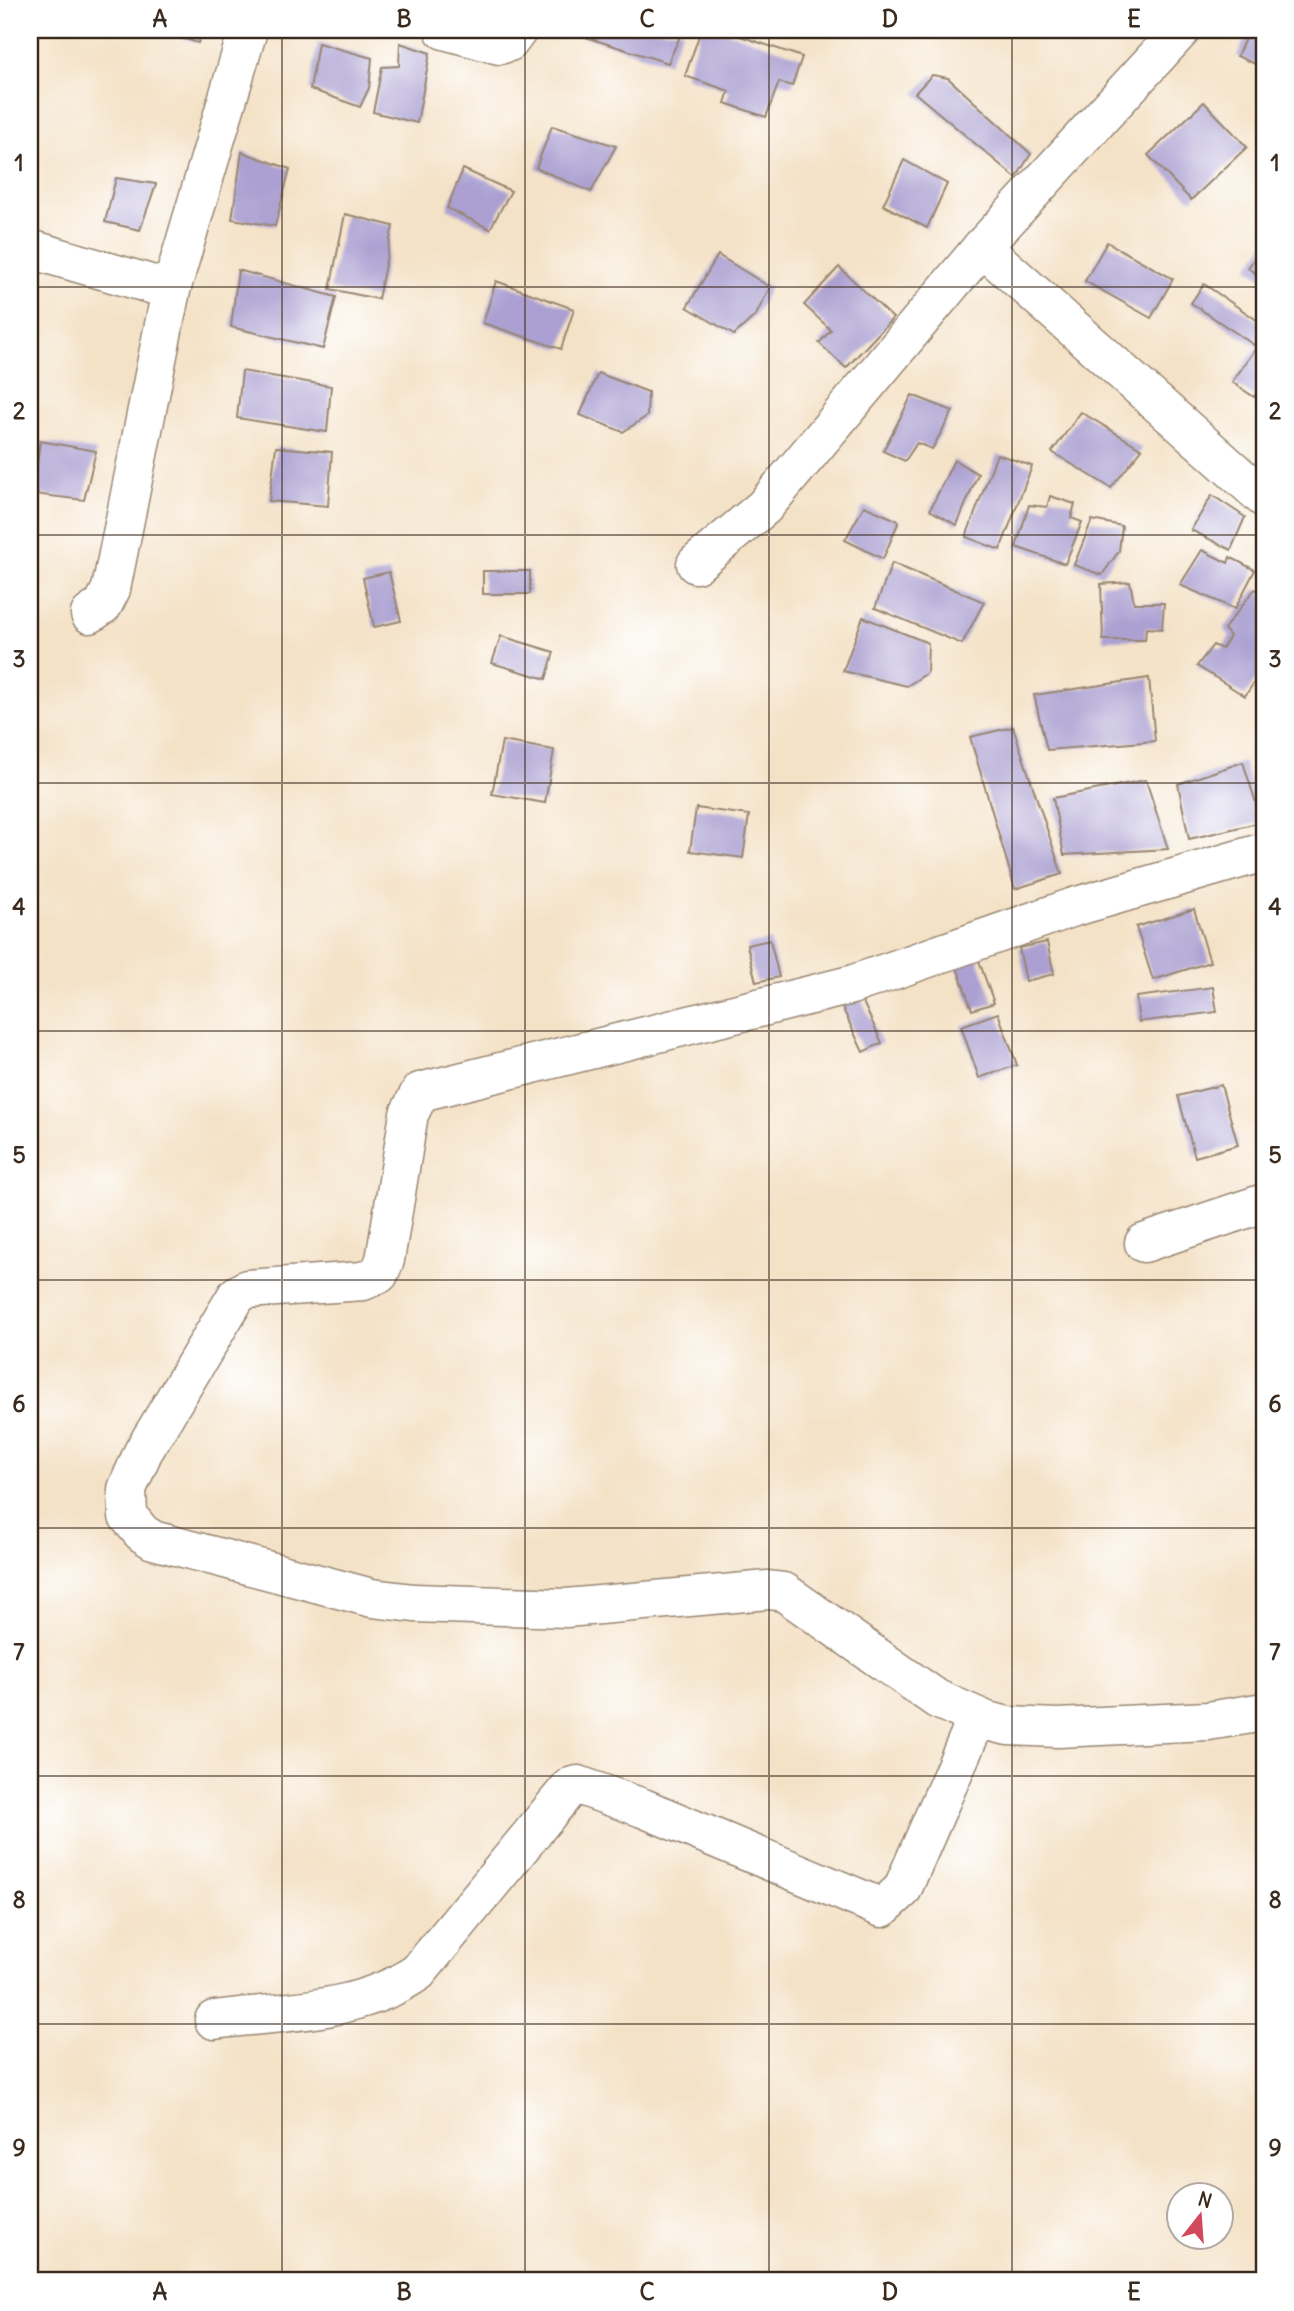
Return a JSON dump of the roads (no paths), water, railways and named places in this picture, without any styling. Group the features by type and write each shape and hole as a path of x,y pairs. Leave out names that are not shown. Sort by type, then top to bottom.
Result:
{"street":[{"path":"90,614 103,605 111,589 171,290 248,30"},
{"path":"444,30 499,45 509,42 518,30"},
{"path":"696,564 764,507 982,247 1181,30"},
{"path":"982,247 1264,498"},
{"path":"30,249 171,290"},
{"path":"1264,852 1074,908 851,985 420,1092 409,1114 385,1260 379,1274 363,1281 247,1289 237,1295 143,1452 127,1489 128,1516 142,1533 153,1540 372,1598 414,1603 566,1608 768,1590 784,1592 937,1699 978,1718 1008,1727 1058,1728 1208,1721 1264,1712"},
{"path":"1144,1243 1264,1203"},
{"path":"214,2020 349,2003 376,1996 400,1984 418,1972 570,1787 578,1785 643,1808 882,1908 902,1890 978,1718"}]}
